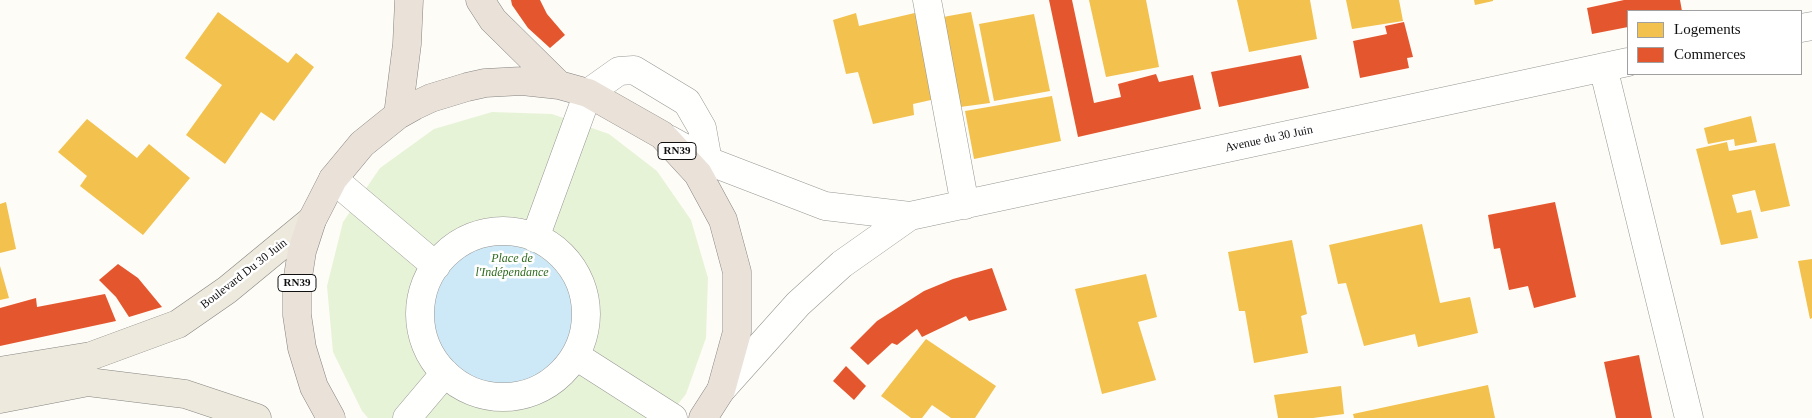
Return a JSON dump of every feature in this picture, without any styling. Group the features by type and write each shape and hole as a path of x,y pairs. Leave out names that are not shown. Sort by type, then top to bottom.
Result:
{"highway":[{"path":"398,116 407,44 410,0"},
{"name":"RN39","path":"480,0 493,20 559,85 588,93 662,135 698,174 723,220 737,272 737,332 721,390 703,418"},
{"path":"398,116 431,98 485,83 522,81 559,85"},
{"name":"RN39","path":"331,418 314,387 302,348 297,315 298,275 302,251 312,220 333,179 362,144 398,116"}],"main road":[{"name":"Boulevard Du 30 Juin","path":"0,371 91,356 178,324 227,290 312,220"},
{"path":"0,399 88,382 185,394 257,418"}],"street":[{"path":"927,0 965,205"},
{"path":"1616,64 1689,418"},
{"name":"Avenue du 30 Juin","path":"910,216 1616,64"},
{"path":"536,238 588,93 619,72 634,70 687,102 702,128 708,161"},
{"path":"662,135 708,161 825,206 910,216"},
{"path":"333,179 436,266"},
{"path":"721,390 798,304 842,264 910,216"},
{"path":"496,232 510,232 536,238 553,248 568,262 578,279 584,298 586,318 583,338 576,356 564,372 548,384 529,393 510,397 490,396 471,390 453,380 438,367 428,350 422,331 420,311 423,291 436,266 458,244 477,236 496,232"},
{"path":"576,356 673,418"},
{"path":"407,418 445,373"}],"green space":[{"name":"Place de l'Indépendance","path":"492,112 552,114 609,134 657,171 691,220 708,278 706,338 686,394 667,418 368,418 362,411 333,352 327,286 343,222 380,168 434,129"}],"water":[{"path":"502,245 529,251 541,257 552,266 561,277 567,289 573,316 567,343 561,355 552,366 541,375 529,381 502,387 475,381 463,375 452,366 443,355 437,343 431,316 437,289 443,277 452,266 463,257 475,251"}],"building: Logements":[{"path":"1089,0 1146,0 1159,67 1106,77"},
{"path":"1237,0 1310,0 1317,39 1249,52"},
{"path":"1346,0 1399,0 1403,21 1352,29"},
{"path":"1474,0 1493,0 1493,1 1475,5"},
{"path":"218,12 288,63 296,53 314,67 274,121 261,112 225,164 186,135 222,85 185,58"},
{"path":"919,12 940,98 913,104 914,115 873,124 858,72 846,74 833,20 856,13 859,26"},
{"path":"971,12 990,103 960,107 943,17"},
{"path":"1034,14 1050,91 994,101 979,24"},
{"path":"1052,96 1061,141 974,159 965,111"},
{"path":"1751,116 1757,142 1735,146 1734,139 1708,144 1704,128"},
{"path":"87,119 137,158 149,144 190,178 143,235 80,186 87,176 58,152"},
{"path":"1727,142 1729,151 1775,143 1790,206 1761,212 1755,190 1732,195 1737,213 1751,210 1758,238 1721,245 1696,149"},
{"path":"6,202 16,249 0,253 0,204"},
{"path":"1422,224 1440,303 1470,297 1478,333 1418,347 1415,334 1364,346 1346,283 1338,284 1329,245"},
{"path":"1292,240 1307,314 1301,316 1308,353 1254,363 1245,311 1239,311 1228,252"},
{"path":"1812,259 1812,318 1810,319 1798,261"},
{"path":"0,266 9,298 0,300"},
{"path":"1146,274 1157,317 1138,322 1156,380 1102,394 1075,289"},
{"path":"926,339 996,386 975,418 951,418 932,405 922,418 911,418 881,396"},
{"path":"1488,385 1495,418 1354,418 1353,414"},
{"path":"1341,386 1344,414 1313,418 1278,418 1274,395"}],"building: Commerces":[{"path":"511,0 540,0 547,14 565,35 550,48 528,28 512,5"},
{"path":"1049,0 1072,0 1094,103 1121,97 1118,84 1156,74 1159,82 1193,75 1201,109 1078,137"},
{"path":"1624,0 1680,0 1682,10 1627,10 1627,27 1592,34 1587,8"},
{"path":"1404,22 1413,57 1407,58 1409,68 1360,78 1353,41 1387,34 1385,26"},
{"path":"1301,55 1309,88 1219,107 1211,72"},
{"path":"1555,202 1576,297 1534,308 1528,286 1509,290 1500,248 1494,249 1488,215"},
{"path":"118,264 138,278 162,307 129,317 116,297 99,280"},
{"path":"992,268 1007,310 969,321 966,316 922,337 917,329 897,345 892,343 868,365 850,348 877,321 924,291 953,279"},
{"path":"105,294 116,321 0,346 0,308 36,298 37,307"},
{"path":"1639,355 1652,418 1616,418 1604,362"},
{"path":"846,366 866,386 854,400 833,381"}]}
